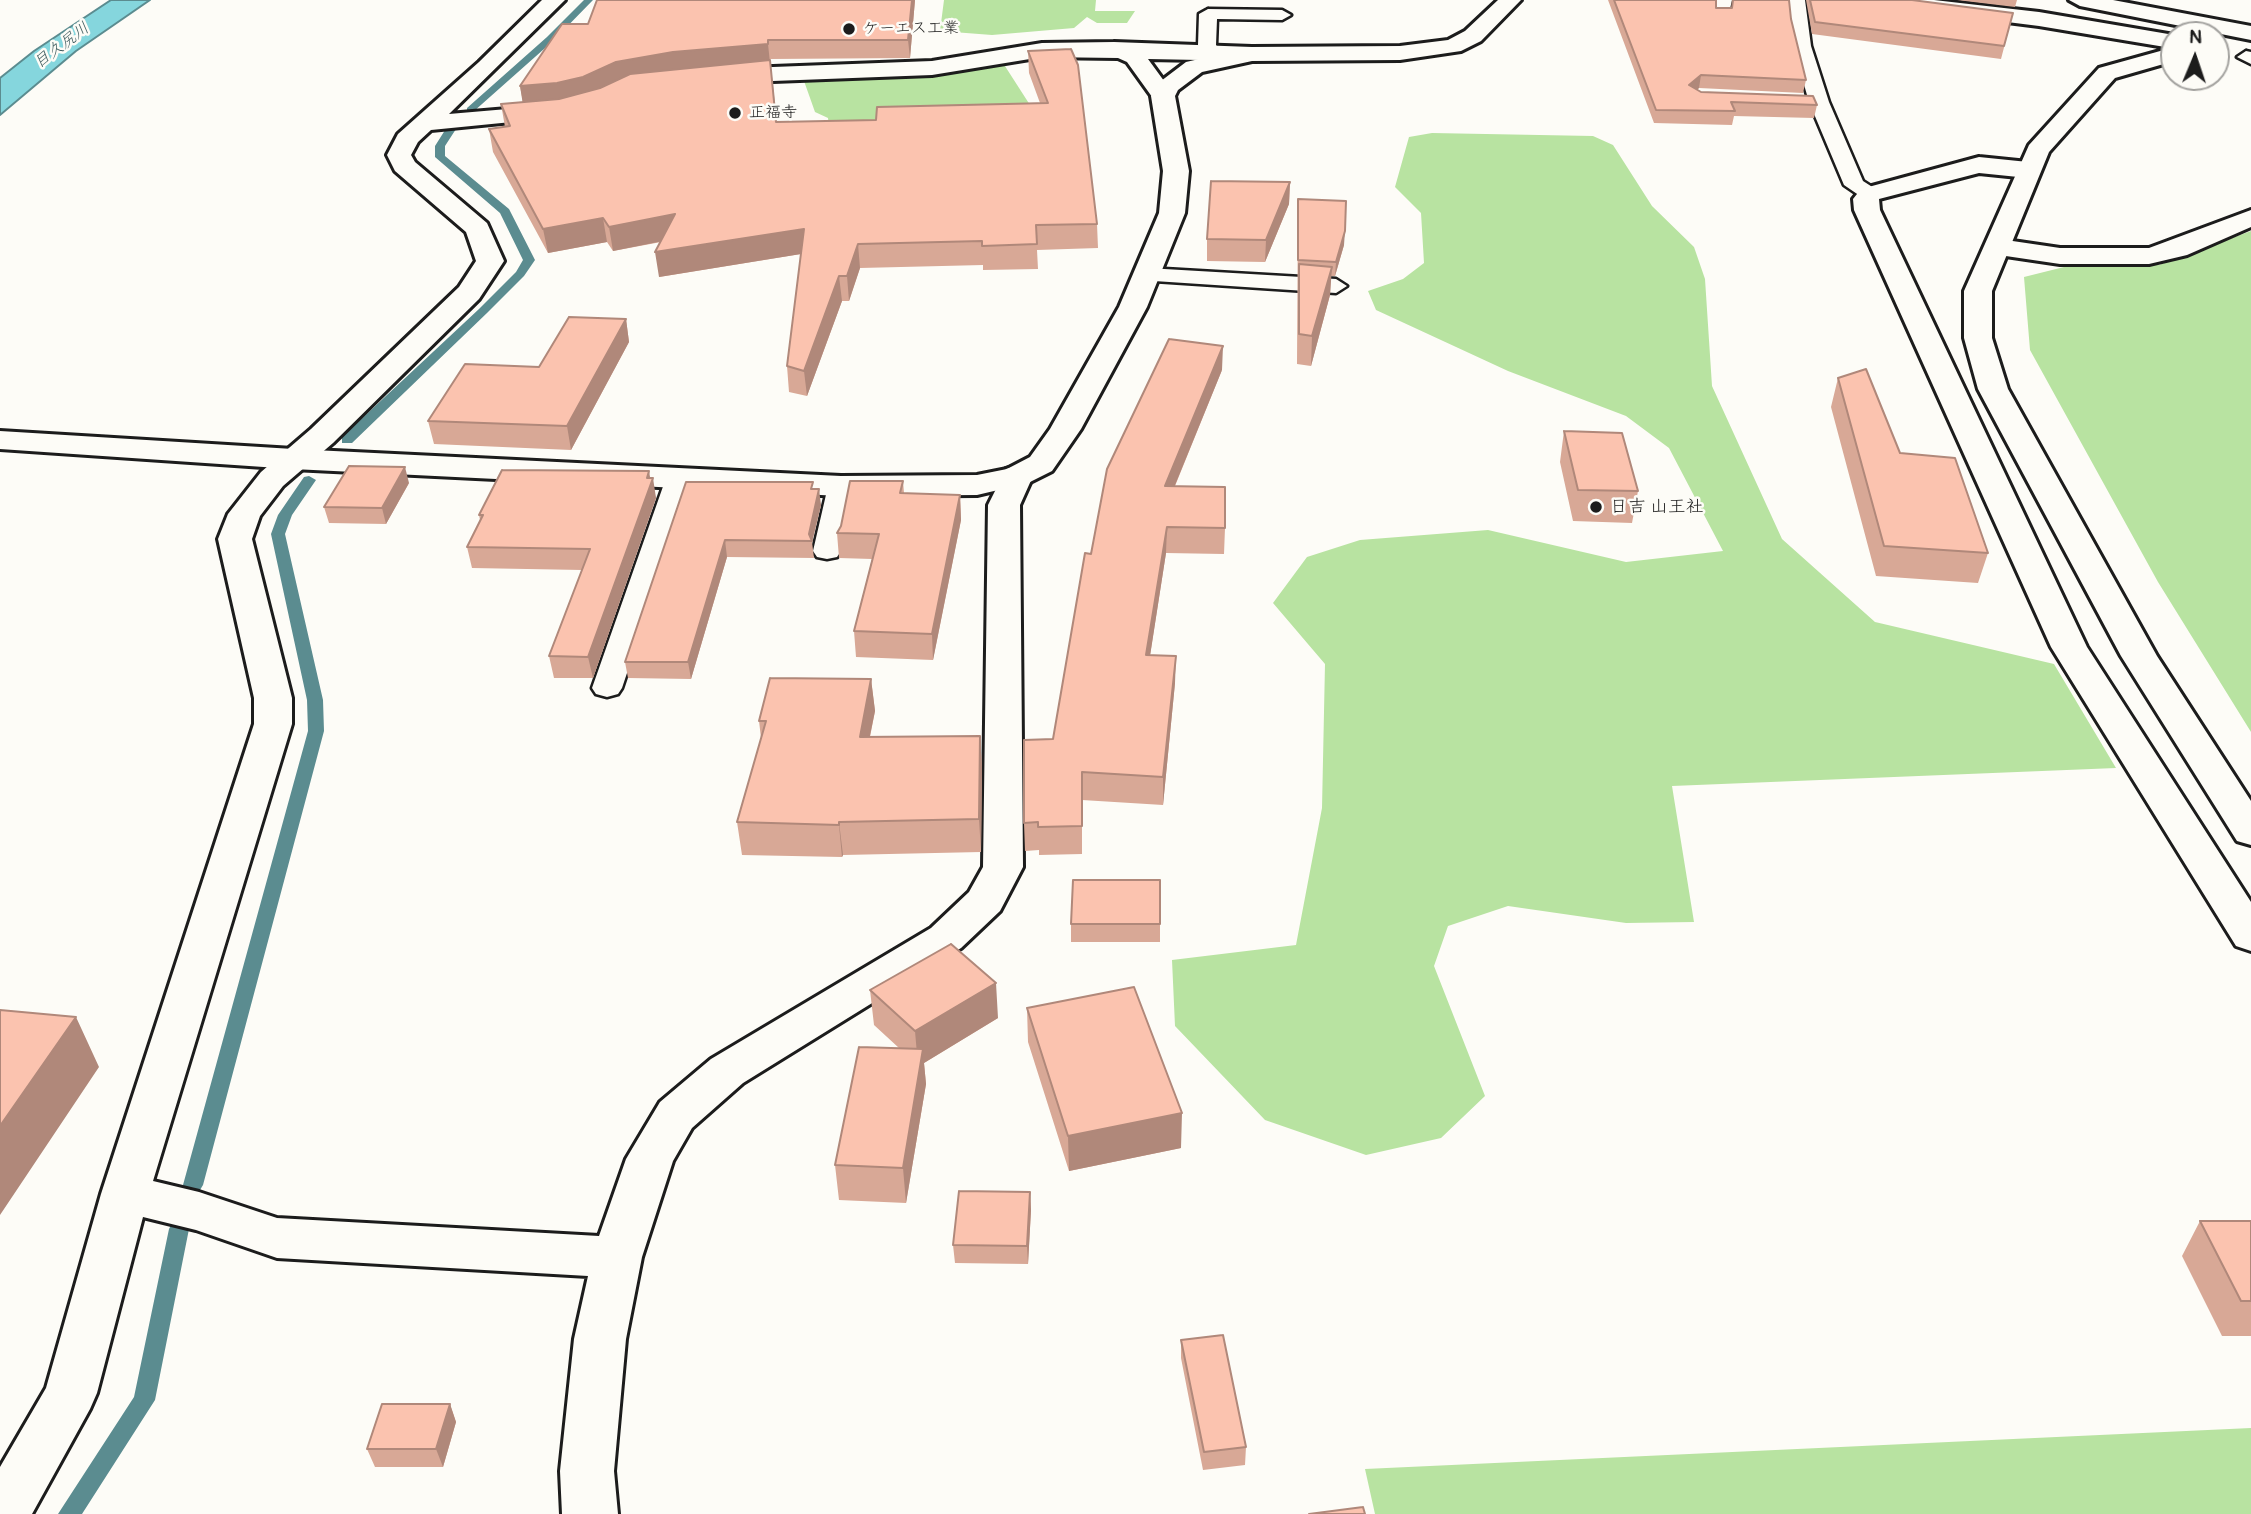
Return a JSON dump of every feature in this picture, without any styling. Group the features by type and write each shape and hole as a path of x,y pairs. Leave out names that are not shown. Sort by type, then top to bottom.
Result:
{"street":[{"path":"3,1514 71,1393 125,1194 273,724 273,698 235,539 244,514 272,479 322,436 470,293 490,261 478,229 404,166 399,155 407,139 554,0"},
{"path":"704,78 932,68 1042,50 1114,49 1215,56 1430,51 1453,46 1473,36 1510,0"},
{"path":"1880,0 2039,19 2160,40"},
{"path":"2080,0 2251,33"},
{"path":"2230,48 2242,47 2249,53"},
{"path":"0,440 293,459 842,486 977,485 1017,476 1041,464 1065,429 1133,307 1172,213 1176,171 1163,96 1135,57 1114,49"},
{"path":"1163,96 1180,75 1215,56"},
{"path":"2160,58 2107,73 2050,134 2028,170 1999,247 1978,291 1978,338 1993,389 2139,656 2251,832"},
{"path":"427,122 578,108"},
{"path":"2028,170 1979,165 1870,194 1866,199 1867,211 2069,648 2251,936"},
{"path":"1999,247 2060,256 2149,256 2177,249 2251,218"},
{"path":"590,1514 587,1471 599,1352 617,1256 650,1158 676,1115 727,1071 946,938 985,901 1003,867 1004,505 1017,476"},
{"path":"2015,528 2072,531"},
{"path":"125,1194 199,1211 277,1238 617,1256"}],"lane":[{"path":"1796,0 1802,46 1819,102 1854,185 1870,194"},
{"path":"1215,56 1207,45 1208,14 1282,15"},
{"path":"1792,101 1819,102"},
{"path":"1147,275 1336,286"},
{"path":"607,688 679,478"},
{"path":"827,551 842,486"}],"green space":[{"path":"944,0 1096,0 1095,11 1135,11 1127,23 1097,23 1087,17 1074,28 992,35 940,31"},
{"path":"1003,63 1030,105 829,128 828,118 815,112 804,81 811,76"},
{"path":"1432,133 1593,136 1613,145 1652,206 1694,247 1705,279 1712,386 1782,539 1875,622 2054,664 2116,768 1672,786 1694,922 1626,923 1508,906 1448,926 1434,966 1485,1096 1441,1138 1366,1155 1265,1120 1175,1026 1172,960 1296,945 1322,808 1325,664 1273,603 1307,557 1360,540 1488,530 1626,562 1723,551 1669,448 1626,416 1508,371 1376,310 1368,291 1403,279 1424,263 1421,213 1395,187 1409,137"},
{"path":"2251,231 2251,732 2158,582 2030,350 2024,277 2076,264 2159,265"},
{"path":"2251,1428 2251,1514 1375,1514 1365,1469"}],"water":[{"name":"目久尻川","path":"111,0 150,0 76,51 0,115 0,78 34,51"}],"building":[{"path":"597,0 912,0 908,40 768,40 768,44 673,52 616,62 583,77 557,83 520,86 562,24 588,24"},
{"path":"1614,0 1716,0 1716,8 1732,8 1733,0 1789,0 1806,80 1701,75 1689,85 1701,92 1813,96 1817,105 1731,102 1735,111 1656,110"},
{"path":"1810,0 1912,0 2013,13 2004,46 1815,22"},
{"path":"1071,49 1078,65 1097,224 1036,225 1037,244 982,246 982,241 858,244 847,276 839,276 804,371 787,366 804,229 655,252 675,214 609,227 603,218 543,229 489,129 510,126 501,104 559,99 600,88 630,74 770,60 776,122 876,120 877,107 1048,103 1028,51"},
{"path":"1211,181 1290,182 1266,240 1207,239"},
{"path":"1298,199 1346,201 1345,231 1336,262 1298,260"},
{"path":"1299,264 1332,267 1312,336 1299,334"},
{"path":"569,317 626,319 567,426 428,421 465,364 539,367"},
{"path":"1169,339 1223,346 1165,486 1225,487 1225,528 1167,527 1146,655 1176,656 1163,777 1082,772 1082,826 1038,827 1038,822 1024,823 1024,740 1053,739 1085,553 1091,554 1107,469"},
{"path":"1866,369 1900,453 1955,458 1988,553 1884,546 1838,378"},
{"path":"1564,431 1622,433 1638,491 1578,490"},
{"path":"349,466 405,467 382,508 324,507"},
{"path":"502,470 649,471 647,478 653,478 588,657 549,656 590,549 467,547 483,515 479,515"},
{"path":"850,481 903,481 900,493 960,495 932,634 854,631 879,534 837,533 841,526"},
{"path":"686,482 813,482 811,489 819,489 809,534 812,541 725,540 688,662 625,662"},
{"path":"770,678 871,679 860,737 980,736 979,819 839,822 839,825 737,822 766,721 759,721"},
{"path":"1073,880 1160,880 1160,924 1071,924"},
{"path":"951,944 996,983 915,1031 870,990"},
{"path":"1134,987 1182,1113 1068,1136 1027,1008"},
{"path":"0,1010 76,1017 0,1126"},
{"path":"859,1047 923,1049 903,1168 835,1165"},
{"path":"959,1191 1030,1192 1027,1246 953,1245"},
{"path":"2200,1221 2251,1221 2251,1301 2241,1301"},
{"path":"1223,1335 1246,1447 1204,1452 1181,1340"},
{"path":"382,1404 450,1404 436,1449 367,1449"},
{"path":"1363,1507 1365,1514 1309,1514"}],"waterway":[{"path":"470,110 550,39 589,0"},
{"path":"347,440 483,311 520,274 529,260 505,211 440,157 440,146 451,129"},
{"path":"193,1185 316,731 315,700 278,534 285,515 309,480"},
{"path":"69,1514 144,1400 179,1229"}],"place":[{"name":"ケーエス工業","path":"849,29"},
{"name":"正福寺","path":"735,113"},
{"name":"日吉 山王社","path":"1596,507"}]}
